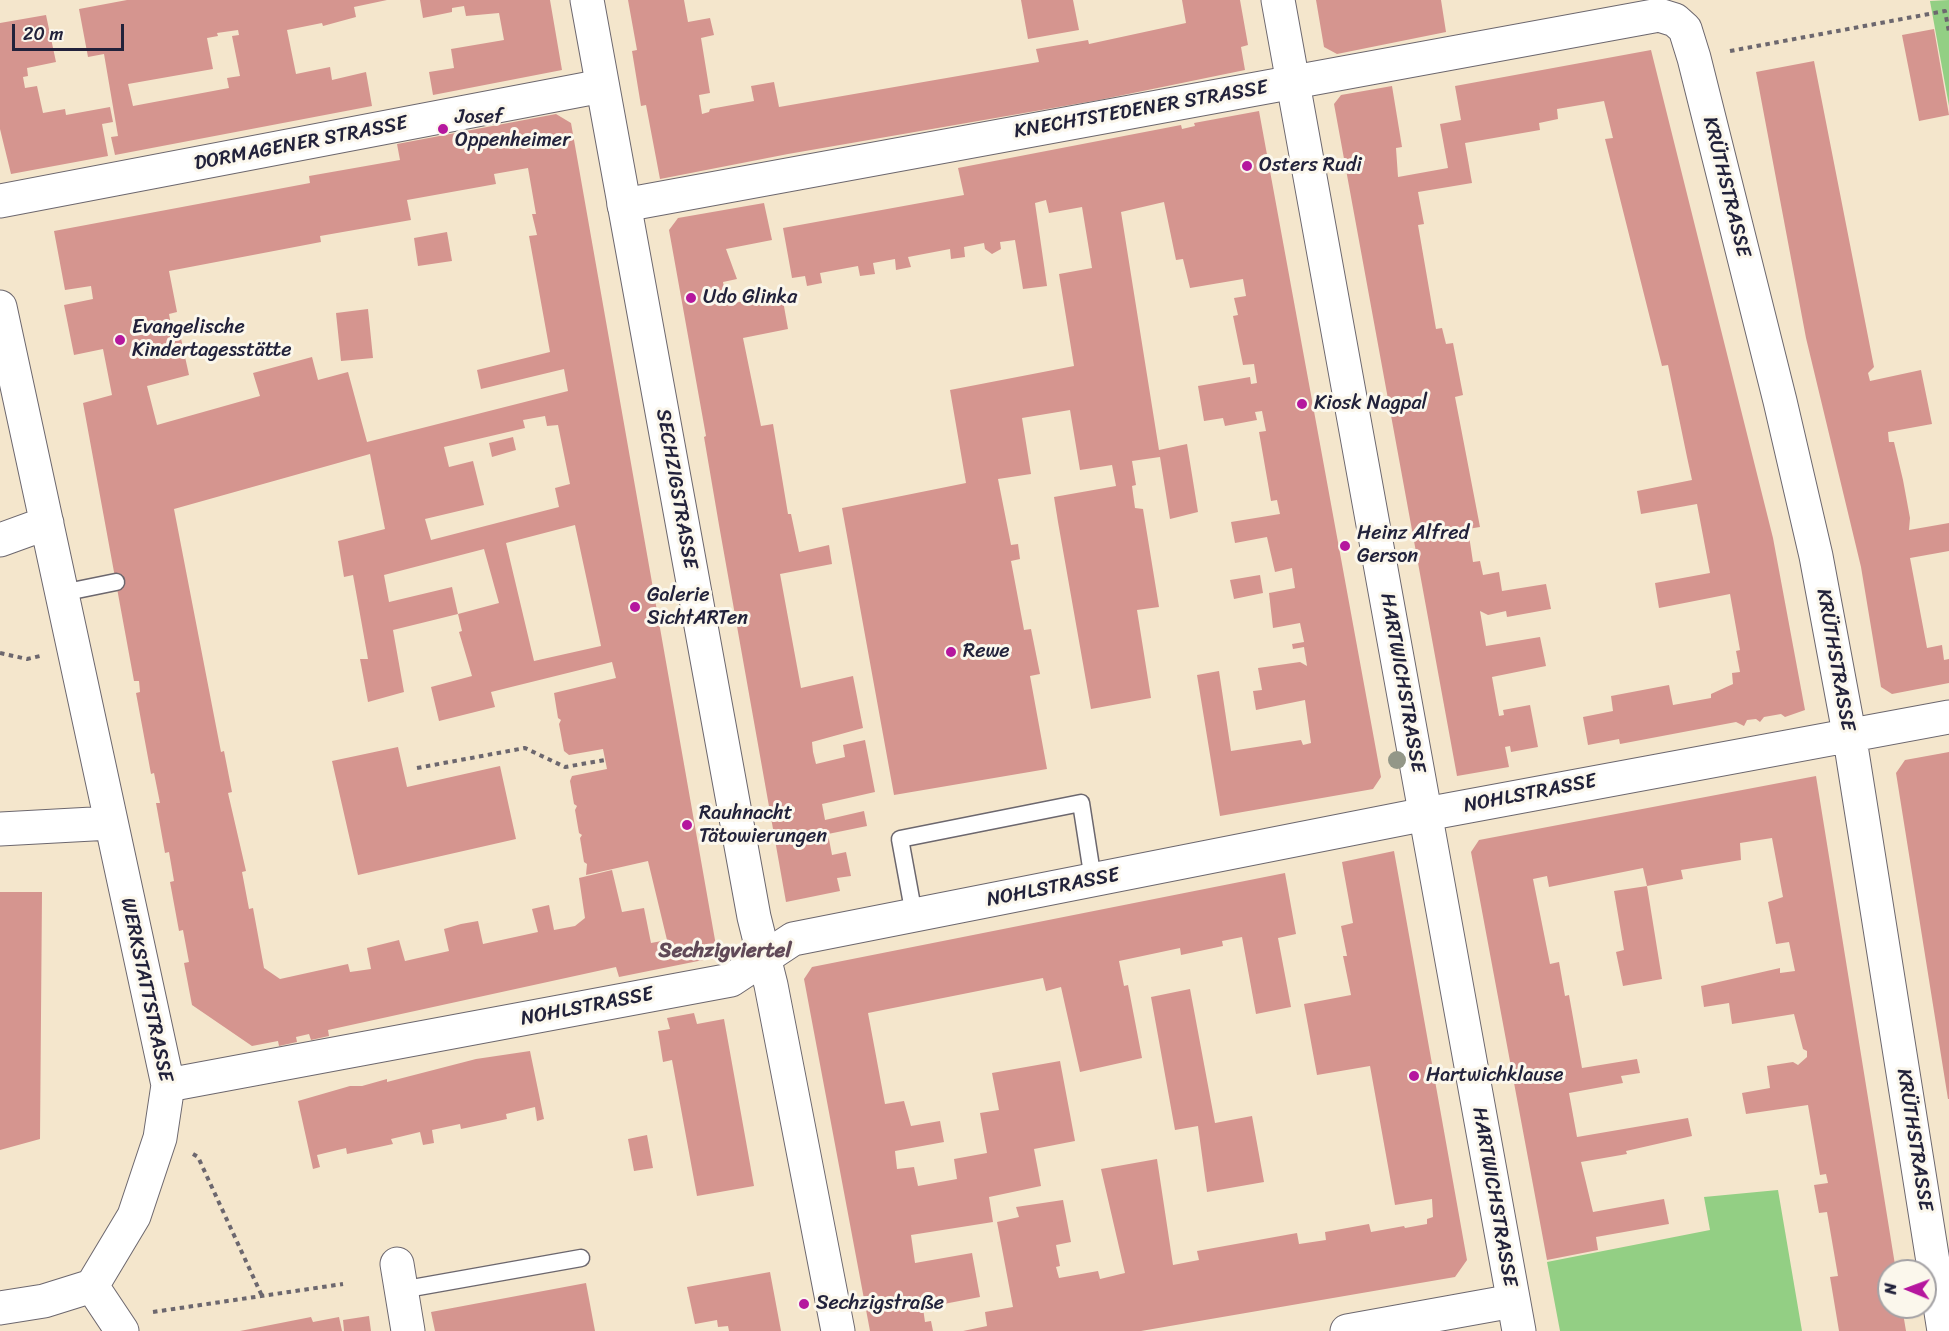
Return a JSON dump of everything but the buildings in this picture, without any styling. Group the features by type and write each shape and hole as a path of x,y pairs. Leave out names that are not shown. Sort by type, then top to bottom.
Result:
{"street":[{"name":"SECHZIGSTRASSE","path":"586,0 764,959 838,1331"},
{"name":"HARTWICHSTRASSE","path":"1278,0 1516,1316"},
{"name":"KNECHTSTEDENER STRASSE","path":"624,205 1659,15"},
{"name":"KRÜTHSTRASSE","path":"1659,15 1676,20 1685,29 1694,58 1811,534 1938,1225 1944,1331"},
{"name":"DORMAGENER STRASSE","path":"0,201 602,86"},
{"name":"WERKSTATTSTRASSE","path":"0,307 168,1085 160,1138 134,1216 92,1286"},
{"path":"0,540 47,524"},
{"name":"NOHLSTRASSE","path":"168,1085 731,980 793,939 1426,814 1849,733 1949,717"},
{"path":"0,829 111,823"},
{"path":"399,1277 408,1331"},
{"path":"0,1308 44,1301 92,1286 118,1324"},
{"path":"1347,1331 1516,1316"}],"lane":[{"path":"62,593 116,582"},
{"path":"914,915 900,838 1081,803 1093,880"},
{"path":"399,1277 581,1258"}],"path":[{"path":"1694,58 1945,11 1949,32"},
{"path":"417,768 525,748 565,767 605,759"},
{"path":"160,1138 198,1157 262,1296"},
{"path":"118,1324 262,1296 343,1284"}],"green space":[{"path":"1949,0 1949,106 1930,1"},
{"path":"1778,1190 1802,1331 1560,1331 1547,1262 1710,1230 1704,1197"}],"place":[{"name":"Josef Oppenheimer","path":"443,129"},
{"name":"Osters Rudi","path":"1247,166"},
{"name":"Udo Glinka","path":"691,298"},
{"name":"Evangelische Kindertagesstätte","path":"120,340"},
{"name":"Kiosk Nagpal","path":"1302,404"},
{"name":"Heinz Alfred Gerson","path":"1345,546"},
{"name":"Galerie SichtARTen","path":"635,607"},
{"name":"Rewe","path":"951,652"},
{"name":"Rauhnacht Tätowierungen","path":"687,825"},
{"name":"Hartwichklause","path":"1414,1076"},
{"name":"Sechzigstraße","path":"804,1304"}],"district":[{"name":"Sechzigviertel","path":"725,952"}]}
